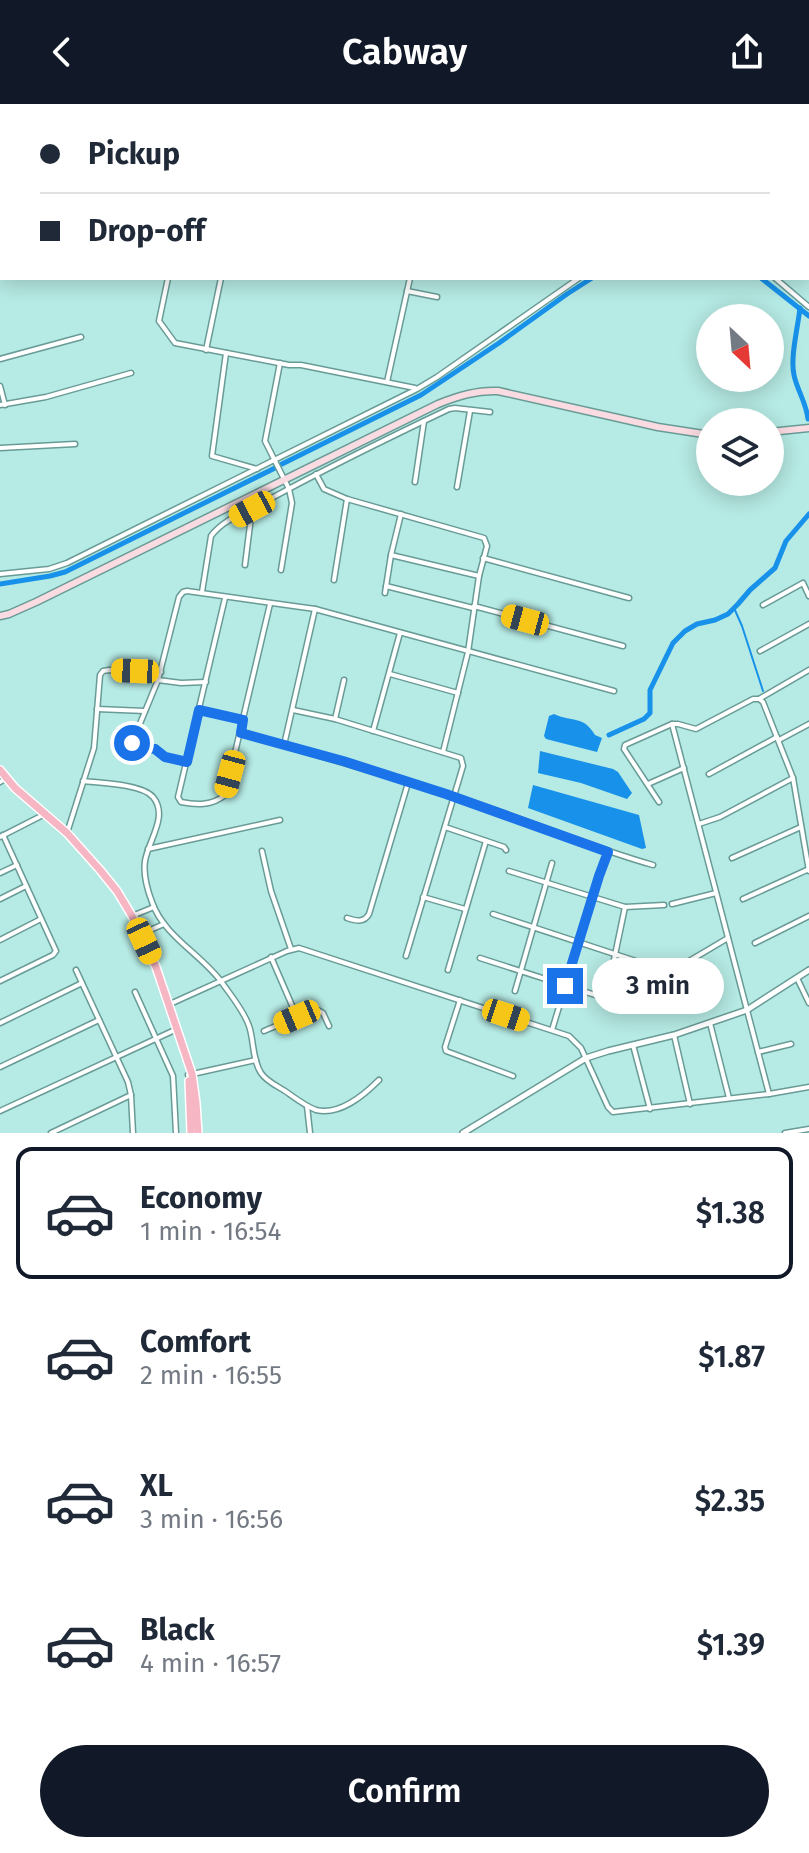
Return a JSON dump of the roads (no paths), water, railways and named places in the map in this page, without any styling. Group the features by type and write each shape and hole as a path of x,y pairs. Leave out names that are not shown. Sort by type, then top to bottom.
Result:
{"main road":[{"path":"0,619 438,404 463,395 487,391 509,393 696,433"},
{"path":"784,431 809,428"},
{"path":"0,770 4,780 67,833 108,880 132,916 170,1004 188,1063 198,1133"},
{"path":"190,1075 191,1133"}],"street":[{"path":"168,280 159,318 160,325 175,343 417,389"},
{"path":"206,350 221,280"},
{"path":"387,382 410,280"},
{"path":"0,574 49,569 67,563 417,389 576,280"},
{"path":"777,280 809,307"},
{"path":"407,291 437,297"},
{"path":"0,359 81,337"},
{"path":"226,353 212,456 257,469"},
{"path":"280,363 265,441 289,489 292,507 281,570"},
{"path":"0,386 2,405 46,397 131,373"},
{"path":"202,592 213,533 316,474 452,408 490,412"},
{"path":"457,487 471,410"},
{"path":"415,482 424,421"},
{"path":"0,448 75,444"},
{"path":"316,474 324,489 347,499 484,538 487,546 479,576 468,652 443,752"},
{"path":"334,580 347,499"},
{"path":"245,565 252,509"},
{"path":"385,593 401,514"},
{"path":"391,555 479,576"},
{"path":"483,558 629,598"},
{"path":"763,605 803,583 809,596"},
{"path":"386,586 623,646"},
{"path":"187,762 165,757 155,749 139,749 132,740 161,672 180,595 185,591 315,609 614,691"},
{"path":"226,597 178,797 179,800 198,805 225,795 270,604"},
{"path":"284,745 315,609"},
{"path":"760,651 809,624"},
{"path":"373,731 400,633"},
{"path":"659,802 623,747 625,745 672,724 696,729 753,699 759,699 809,670"},
{"path":"67,833 94,748 99,677 103,671 161,672"},
{"path":"390,674 458,693"},
{"path":"158,680 206,682"},
{"path":"335,719 344,680"},
{"path":"743,899 809,869 793,778 763,702 759,699"},
{"path":"97,709 145,711"},
{"path":"199,710 243,720"},
{"path":"293,710 335,719 461,758 463,763 454,797 406,956"},
{"path":"672,724 769,1094"},
{"path":"709,774 809,724"},
{"path":"241,733 343,761 653,865"},
{"path":"648,784 684,768"},
{"path":"698,824 720,817 793,778"},
{"path":"83,781 140,789 151,795 157,804 158,825 148,849 145,876 154,907 164,924 221,981 246,1018 256,1060 264,1077 307,1106 325,1111 358,1099 379,1080"},
{"path":"347,918 359,921 369,914 408,783"},
{"path":"0,981 56,953 1,836 45,814"},
{"path":"148,849 280,820"},
{"path":"445,827 506,850"},
{"path":"732,858 801,827"},
{"path":"448,970 486,841"},
{"path":"262,851 271,891 291,949"},
{"path":"552,1030 608,852"},
{"path":"515,991 552,863"},
{"path":"0,873 17,865"},
{"path":"509,871 625,907 664,905"},
{"path":"0,899 26,886"},
{"path":"672,904 716,893"},
{"path":"423,897 465,909"},
{"path":"132,916 154,907"},
{"path":"606,999 625,907"},
{"path":"493,914 660,969 679,967 728,938"},
{"path":"755,943 809,916"},
{"path":"0,940 41,919"},
{"path":"141,935 164,924"},
{"path":"170,1004 271,957 291,949 307,949 574,1039 611,1111 615,1113 809,1087"},
{"path":"271,957 297,1017"},
{"path":"480,958 642,1010"},
{"path":"679,967 686,1000"},
{"path":"76,970 128,1082 133,1133"},
{"path":"463,1133 471,1131 586,1058 674,1035 747,1010 809,970"},
{"path":"797,978 809,1003"},
{"path":"0,1023 82,983"},
{"path":"135,992 173,1076 176,1133"},
{"path":"460,1000 446,1051 513,1076"},
{"path":"264,1031 319,1009 329,1026"},
{"path":"0,1067 99,1020"},
{"path":"710,1023 729,1099"},
{"path":"0,1111 177,1029"},
{"path":"674,1035 690,1104"},
{"path":"758,1052 791,1044"},
{"path":"633,1045 650,1109"},
{"path":"190,1075 256,1060"},
{"path":"51,1133 131,1095"},
{"path":"307,1106 310,1133"},
{"path":"785,1133 809,1129"}],"water":[{"path":"554,714 582,722 602,738 597,752 546,739 549,716"},
{"path":"540,751 613,769 632,793 627,799 581,783 538,773"},
{"path":"533,785 639,815 646,848 528,808"}],"waterway":[{"path":"282,464 421,395 589,280"},
{"path":"764,280 809,316"},
{"path":"800,308 793,368 808,419"},
{"path":"0,584 65,572 277,467"},
{"path":"609,735 644,719 650,713 650,690 673,643 697,624 728,614 775,568 786,541 809,514"},
{"path":"734,608 763,691"}]}
